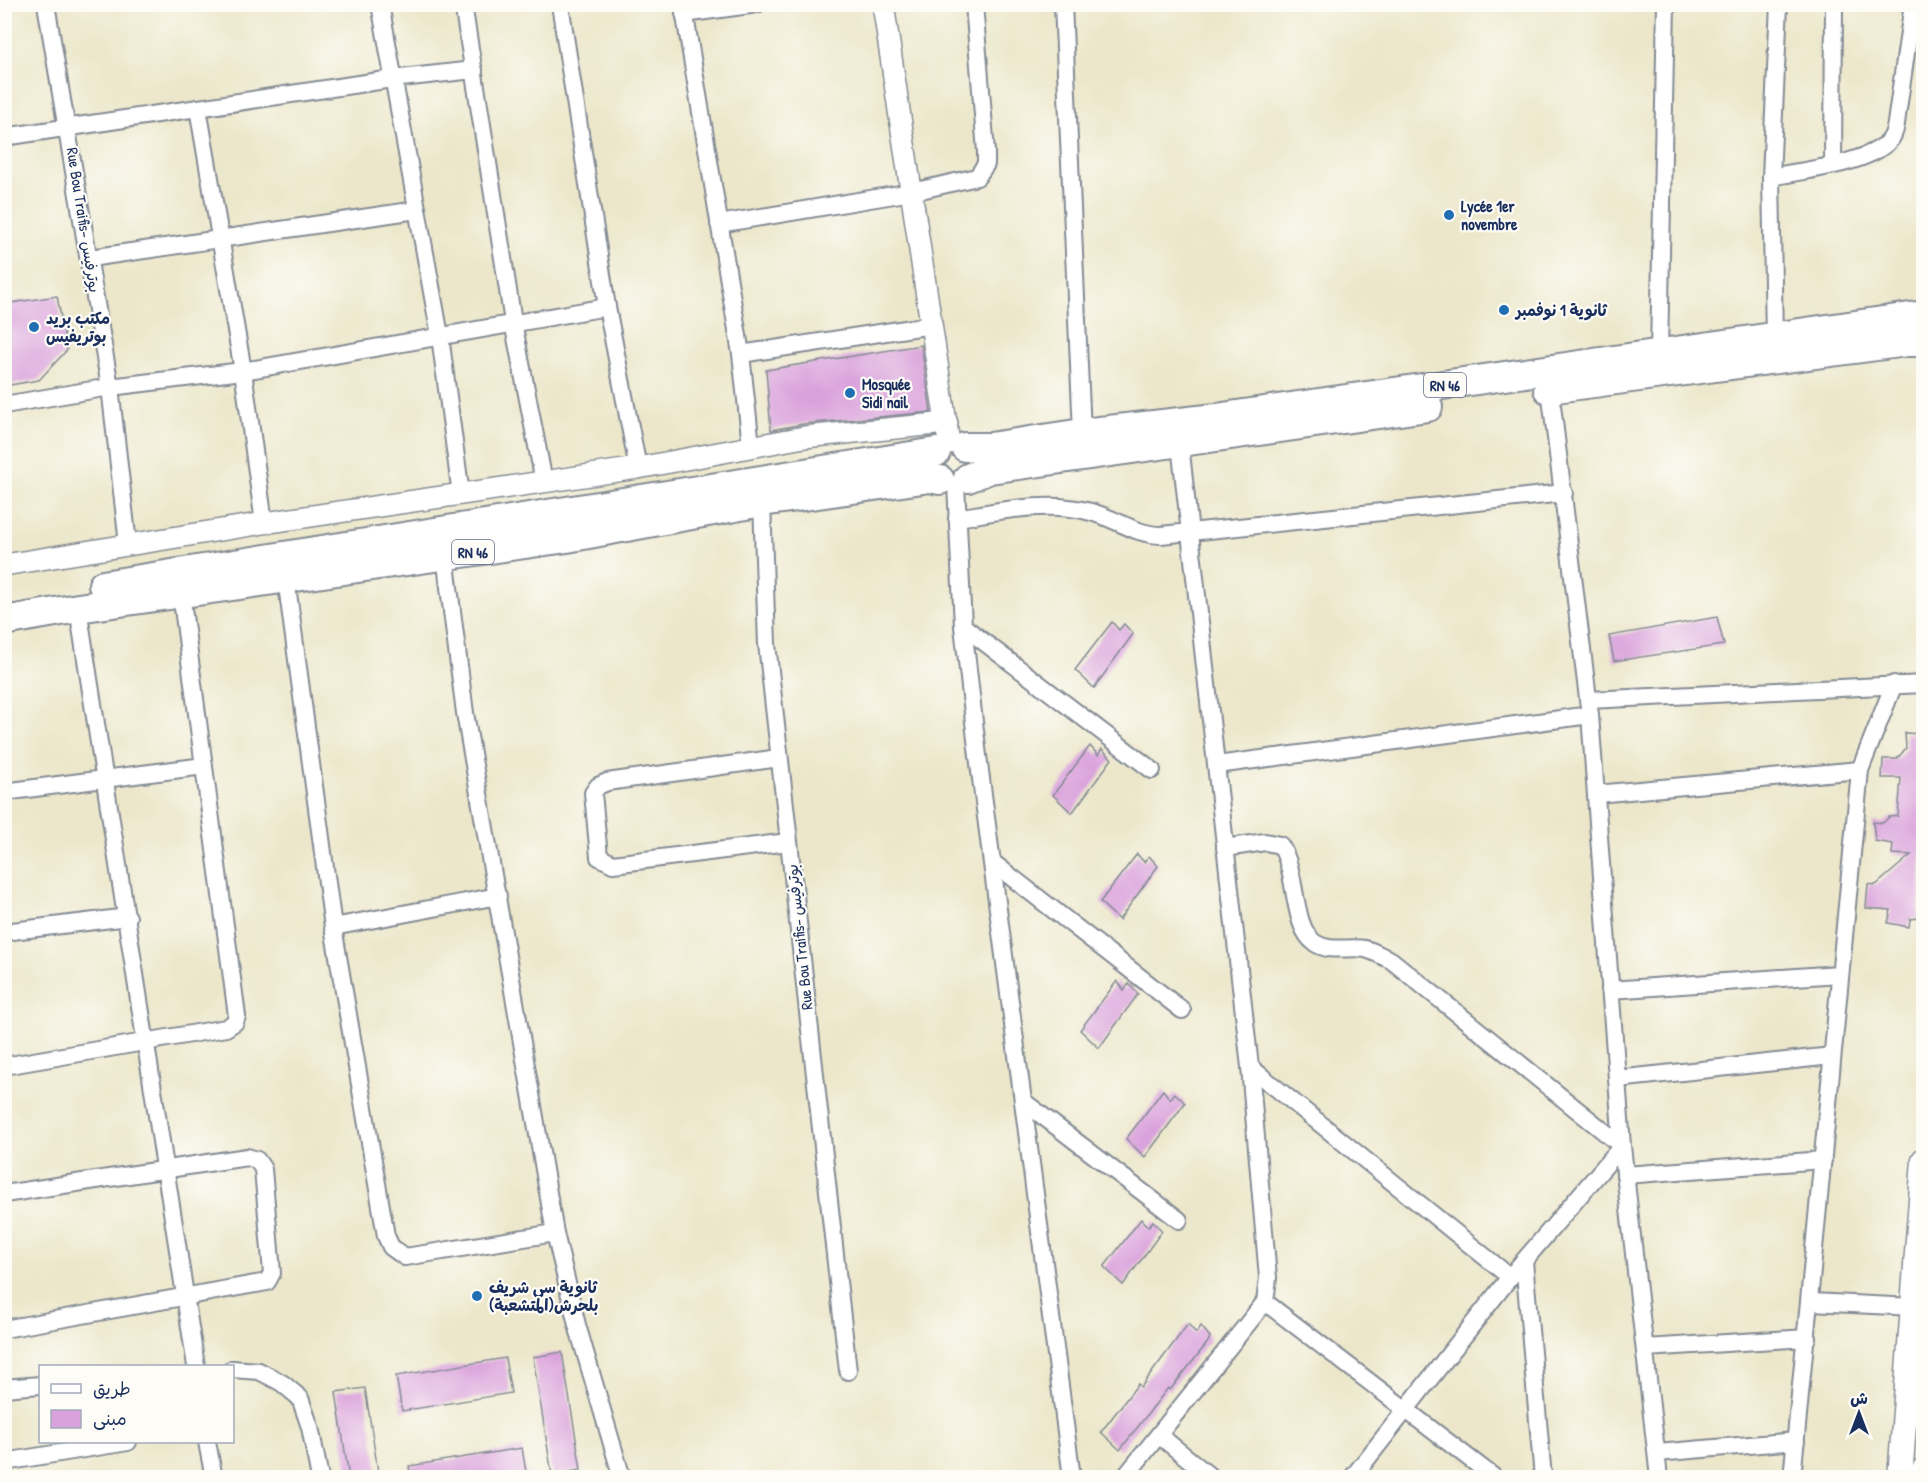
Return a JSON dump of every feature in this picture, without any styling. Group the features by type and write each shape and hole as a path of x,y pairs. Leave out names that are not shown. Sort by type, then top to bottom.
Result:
{"highway":[{"name":"RN 46","path":"4,601 949,441 990,447 1082,433 1216,418 1923,315"},
{"name":"RN 46","path":"4,621 78,608 567,538 762,502 930,478 955,481 990,470 1550,389 1907,342 1923,342"},
{"path":"949,441 974,458 974,465 955,481 933,467 949,441"}],"main road":[{"path":"1900,1478 1923,1168"},
{"path":"1923,1470 1923,1478"}],"street":[{"name":"Rue Bou Traifis- بوترفيس","path":"46,4 69,127 110,387 128,544"},
{"path":"380,4 440,336 461,495"},
{"path":"463,4 513,322 544,482"},
{"path":"560,4 607,307 638,468"},
{"path":"752,446 741,354 684,9 757,4"},
{"path":"4,565 264,523 638,468 815,435 949,441 883,4"},
{"path":"719,224 912,192 977,177 986,164 974,4"},
{"path":"1062,4 1082,433"},
{"path":"1659,354 1666,4"},
{"path":"1774,337 1771,177 1779,4"},
{"path":"1833,164 1834,4"},
{"path":"1771,177 1833,164 1875,151 1889,142 1894,133 1913,4"},
{"path":"4,137 392,79 474,70"},
{"path":"198,108 243,371 264,523"},
{"path":"90,258 417,210"},
{"path":"4,405 110,387 243,371 607,307"},
{"path":"741,354 932,325"},
{"path":"1550,389 1589,708 1622,1146 1659,1478"},
{"path":"1124,1478 1160,1436 1265,1302 1268,1278 1250,1067 1180,444"},
{"path":"955,481 963,626 1072,1478"},
{"path":"957,518 1029,508 1057,507 1091,512 1142,534 1189,534 1564,493"},
{"name":"Rue Bou Traifis- بوترفيس","path":"762,502 767,644 848,1371"},
{"path":"445,556 465,713 555,1233 577,1325 622,1478"},
{"path":"286,578 333,927 386,1236 391,1247 405,1257 555,1233"},
{"path":"4,1066 226,1028 235,1022 237,1016 181,593"},
{"path":"78,608 103,781 128,917 196,1365"},
{"path":"963,626 1152,770"},
{"path":"1217,765 1589,708 1894,684 1923,684"},
{"path":"1792,1478 1860,770 1894,684"},
{"path":"779,758 607,782 598,786 593,793 599,858 613,864 788,842"},
{"path":"4,792 103,781 204,766"},
{"path":"1596,794 1860,770"},
{"path":"1224,848 1265,842 1280,845 1288,857 1304,930 1314,943 1327,948 1366,949 1391,960 1622,1146"},
{"path":"992,862 1182,1010"},
{"path":"333,927 498,896"},
{"path":"4,932 128,917"},
{"path":"1610,990 1839,974"},
{"path":"1617,1079 1832,1056"},
{"path":"1250,1067 1510,1278"},
{"path":"1023,1101 1179,1220"},
{"path":"1352,1478 1404,1409 1510,1278 1622,1146"},
{"path":"4,1194 165,1168 247,1157 257,1160 263,1169 271,1278 267,1282 186,1298 4,1329"},
{"path":"1625,1174 1823,1160"},
{"path":"1524,1261 1543,1478"},
{"path":"1265,1302 1495,1478"},
{"path":"1810,1302 1914,1307"},
{"path":"1645,1348 1807,1338"},
{"path":"234,1369 258,1371 282,1383 300,1398 310,1427 320,1478"},
{"path":"4,1388 39,1385"},
{"path":"1160,1436 1212,1478"},
{"path":"1657,1453 1796,1441"},
{"path":"4,1462 122,1443"},
{"path":"207,1443 214,1478"}],"building":[{"name":"مكتب بريد بوتريفيس","path":"57,296 67,350 39,380 4,386 4,304"},
{"name":"Mosquée Sidi nail","path":"921,345 931,412 803,424 771,430 766,370"},
{"path":"1717,617 1724,645 1614,661 1609,636"},
{"path":"1112,622 1119,630 1124,624 1133,634 1094,688 1075,670"},
{"path":"1905,733 1923,734 1921,889 1918,918 1910,919 1909,927 1888,923 1891,910 1866,908 1868,884 1876,885 1911,855 1892,854 1893,844 1875,841 1873,822 1883,823 1889,817 1898,816 1901,778 1882,778 1883,759 1897,759 1906,748"},
{"path":"1090,746 1098,755 1102,749 1112,759 1072,813 1053,795"},
{"path":"1137,854 1144,862 1149,856 1158,866 1119,920 1100,902"},
{"path":"1117,981 1124,990 1129,984 1138,994 1099,1048 1080,1030"},
{"path":"1163,1090 1170,1099 1175,1093 1185,1103 1145,1157 1126,1139"},
{"path":"1141,1219 1148,1227 1153,1221 1162,1231 1123,1285 1104,1267"},
{"path":"1188,1324 1196,1333 1201,1326 1210,1337 1208,1342 1170,1390 1168,1388 1120,1450 1101,1432 1138,1384 1141,1387"},
{"path":"562,1352 581,1470 552,1475 533,1357"},
{"path":"505,1358 511,1393 402,1411 396,1376"},
{"path":"365,1388 379,1478 349,1478 336,1392"},
{"path":"522,1448 527,1478 411,1478 409,1466"}],"place":[{"name":"Lycée 1er novembre","path":"1449,215"},
{"name":"ثانوية 1 نوفمبر","path":"1504,310"},
{"name":"مكتب بريد بوتريفيس","path":"34,327"},
{"name":"Mosquée Sidi nail","path":"850,393"},
{"name":"ثانوية سي شريف بلحرش(المتشعبة)","path":"477,1296"}]}
